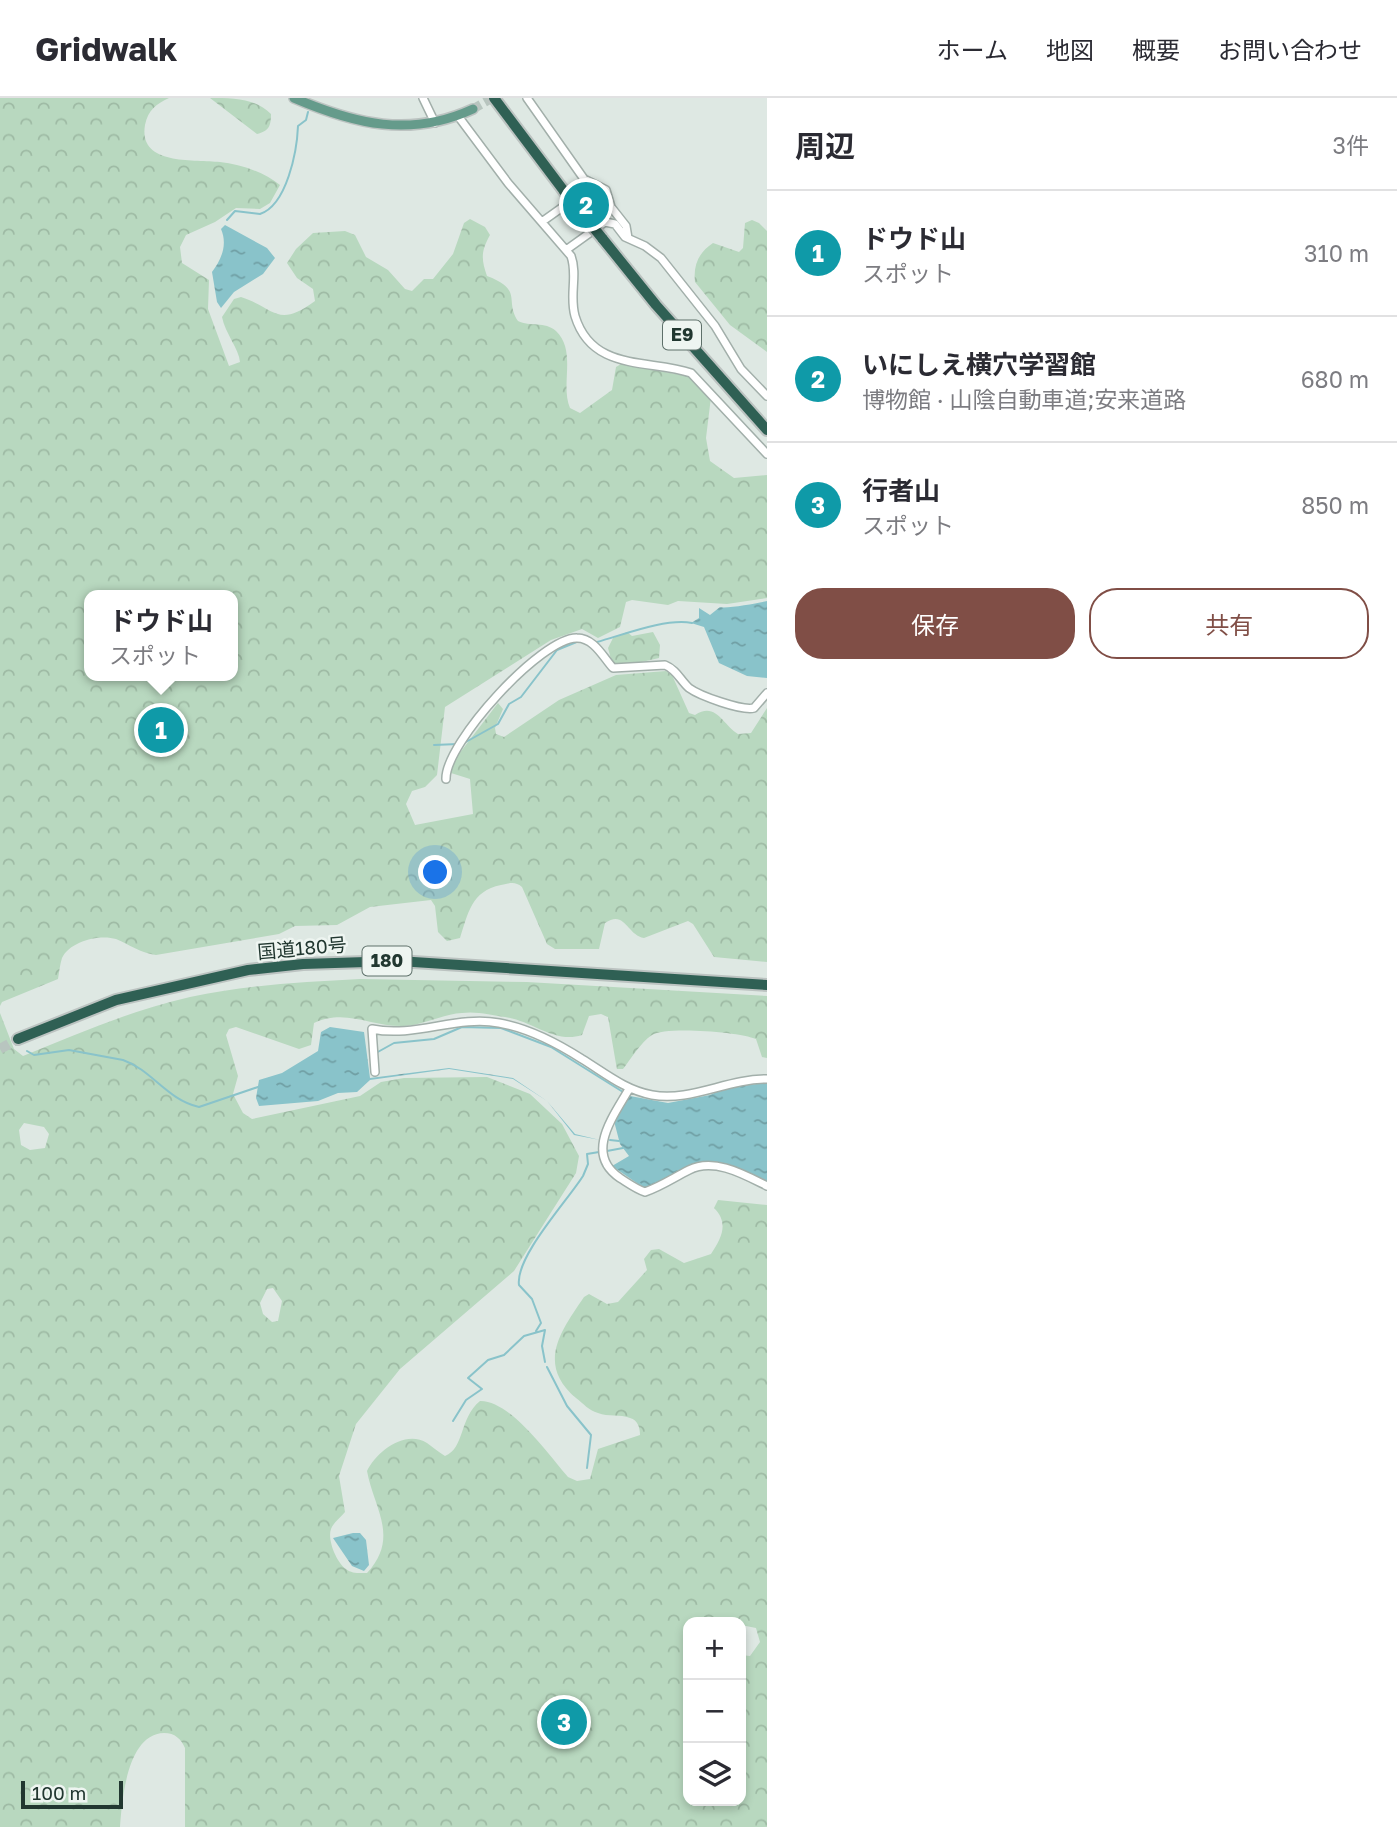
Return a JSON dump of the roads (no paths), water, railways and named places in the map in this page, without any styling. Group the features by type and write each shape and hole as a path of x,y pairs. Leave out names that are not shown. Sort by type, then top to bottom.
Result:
{"highway":[{"name":"E9","path":"494,98 564,191 665,315 767,430"},
{"name":"国道180号","path":"18,1039 116,1000 248,970 303,964 398,961 767,985"}],"main road":[{"path":"294,98 370,125 408,127 435,123 473,109"}],"street":[{"path":"422,98 435,123"},
{"path":"527,98 583,179 606,190 611,209 626,226 628,238"},
{"path":"458,116 481,150 566,250 575,269 573,307 582,330 608,356 621,362 675,368 691,373 767,454"},
{"path":"543,221 580,194 583,179"},
{"path":"566,250 605,222 615,224 628,238 661,258 715,326 741,369 767,396"},
{"path":"446,779 449,761 491,699 552,648 574,638 589,641 613,668 664,665 672,668 693,690 740,709 758,706 767,693"},
{"path":"375,1072 372,1029 408,1031 470,1021 492,1022 544,1038 629,1089 672,1097 729,1082 767,1079"},
{"path":"629,1089 604,1131 606,1164 618,1177 645,1192 667,1185 696,1168 725,1167 767,1186"}],"water":[{"path":"225,225 267,248 275,258 263,274 234,292 221,308 217,302 212,272 223,252 221,229"},
{"path":"767,601 767,678 747,676 719,663 704,627 691,623 699,618 699,608 710,615 720,607"},
{"path":"330,1027 364,1032 370,1078 449,1068 513,1078 547,1101 513,1079 449,1069 370,1080 357,1092 338,1093 318,1101 259,1106 256,1098 259,1080 282,1073 318,1051 321,1032"},
{"path":"767,1083 767,1182 729,1165 700,1163 644,1188 612,1166 629,1156 620,1144 614,1121 630,1096 668,1103 710,1095 727,1087"},
{"path":"547,1101 575,1134 600,1140 574,1135"},
{"path":"360,1533 366,1540 369,1565 364,1571 352,1566 333,1538"}],"waterway":[{"path":"227,220 235,211 260,214 277,200 284,189 293,162 298,126 306,120 308,112"},
{"path":"597,642 657,625 692,623"},
{"path":"464,743 498,724 509,704 521,697 557,650 579,641"},
{"path":"434,745 458,744"},
{"path":"376,1053 394,1043 434,1039 462,1027 501,1028 551,1047 623,1092"},
{"path":"27,1051 34,1055 69,1050 123,1060 143,1071 178,1098 199,1107 258,1087"},
{"path":"610,1140 619,1141"},
{"path":"607,1151 623,1148"},
{"path":"536,1331 541,1323 532,1299 519,1285 520,1273 544,1229 583,1176 588,1164 587,1154 599,1152"},
{"path":"453,1421 466,1400 482,1389 468,1378 488,1360 504,1355 524,1336 545,1330 542,1346 545,1362"},
{"path":"547,1367 567,1406 591,1435 587,1468"}],"tunnel":[{"path":"473,109 492,98"},
{"path":"0,1049 18,1039"}],"place":[{"name":"いにしえ横穴学習館","path":"586,205"},
{"name":"ドウド山","path":"161,730"},
{"name":"行者山","path":"564,1722"}]}
